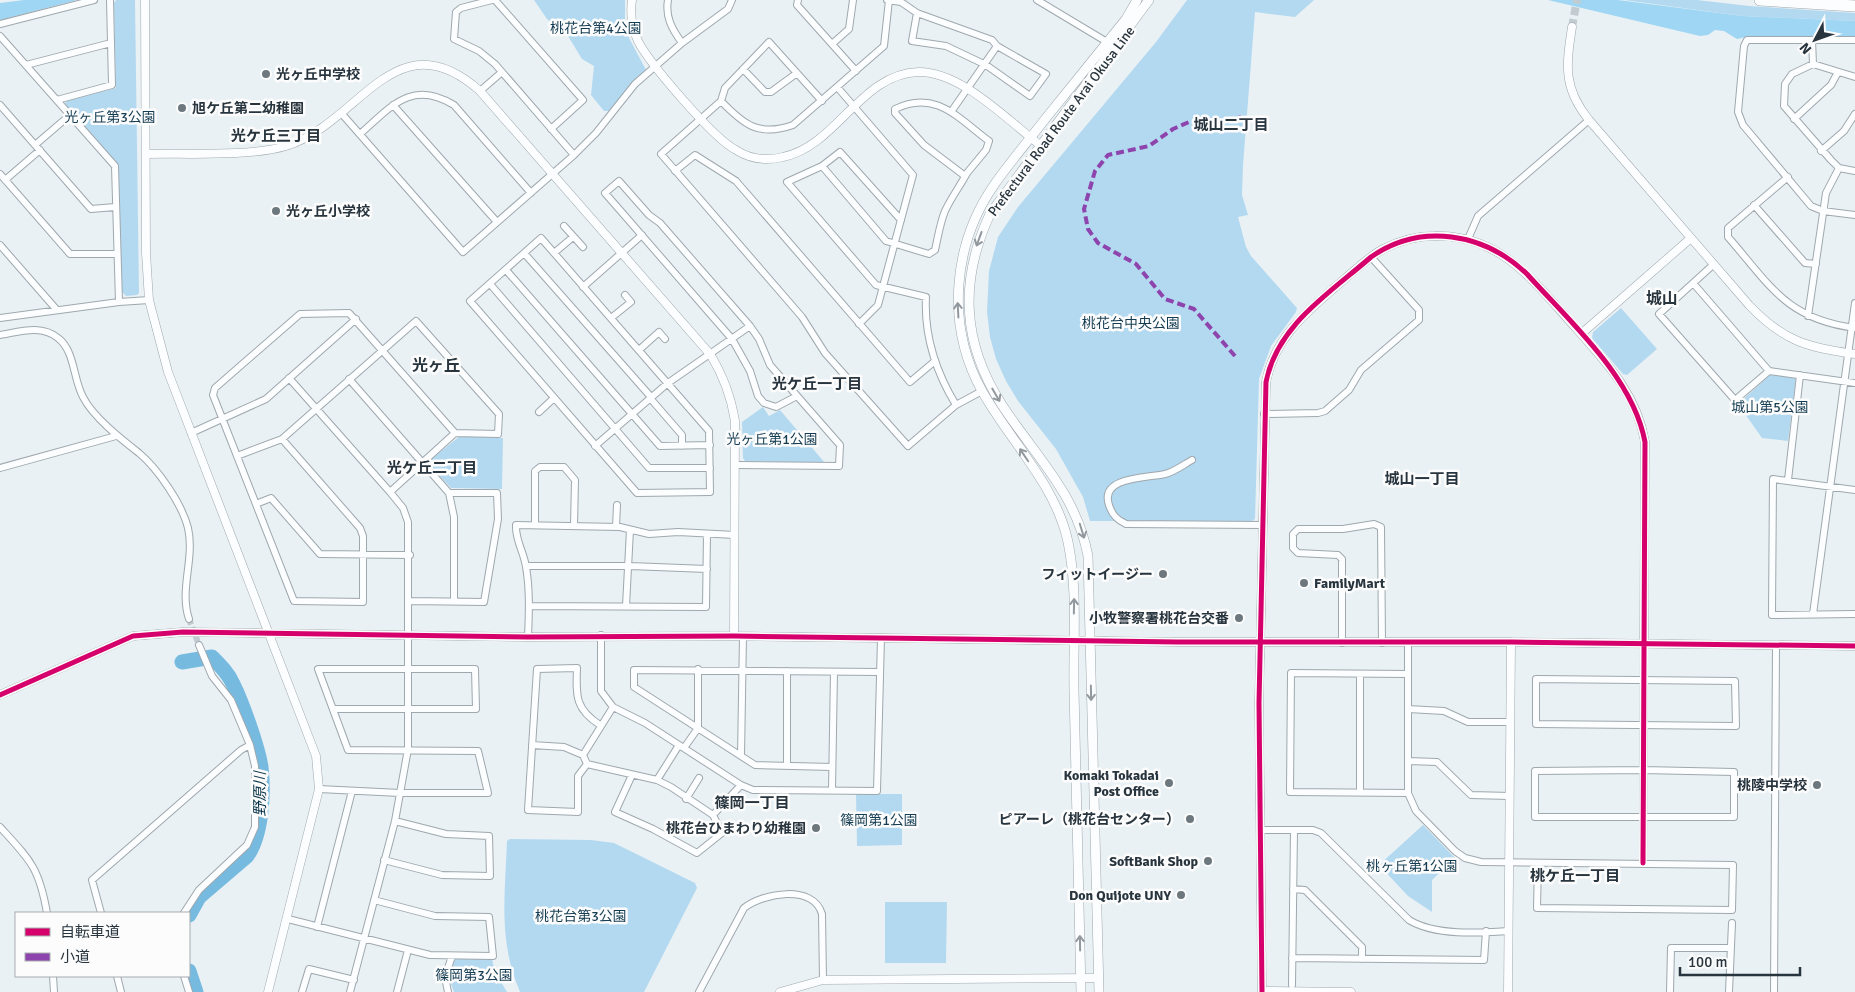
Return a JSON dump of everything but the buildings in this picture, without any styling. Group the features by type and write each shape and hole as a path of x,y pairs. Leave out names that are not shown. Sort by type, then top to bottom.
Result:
{"highway":[{"path":"1760,0 1855,6"}],"main road":[{"name":"Prefectural Road Route Arai Okusa Line","path":"1081,992 1073,640 1074,580 1064,527 1050,494 982,391 966,356 957,307 960,272 965,250 981,208 994,186 1107,42 1137,0"},
{"name":"Prefectural Road Route Arai Okusa Line","path":"1098,992 1090,575 1088,556 1080,523 1062,487 1002,405 990,385 976,353 970,322 969,286 980,235 1003,195 1133,25 1149,0"}],"street":[{"path":"0,24 94,0"},
{"path":"57,100 112,85 110,0"},
{"path":"144,0 146,253 149,300 165,362 191,433 316,756 319,789 288,919 268,992"},
{"path":"551,129 583,100 494,0 461,8 456,12 454,40 479,51 502,72 551,129 574,155"},
{"path":"632,0 632,19 635,32 644,51 716,136 735,150 756,158 776,158 793,154 810,145 886,81 906,74 934,74 956,82 1040,145"},
{"path":"668,0 667,15 672,30 682,43"},
{"path":"342,114 463,252 574,155 596,133 635,84 682,43 728,9 732,0"},
{"path":"798,0 797,5 856,71"},
{"path":"832,44 849,29 853,0"},
{"path":"721,101 748,126 761,130 794,125 884,46 888,0 902,2 917,13 992,40 997,46 1046,74 1030,96 986,65 946,46 912,41 917,13"},
{"path":"1038,0 1107,42"},
{"path":"1572,26 1567,59 1569,86 1573,98 1589,120 1773,329 1814,348 1852,354"},
{"path":"0,36 115,166 119,302"},
{"path":"1855,40 1754,38 1747,40 1744,46 1738,112 1743,125 1811,206 1824,211 1855,215"},
{"path":"1812,40 1812,64"},
{"path":"822,101 769,42 725,88 721,101 661,154 802,317 825,353 908,446 956,405 982,391"},
{"path":"26,66 111,43"},
{"path":"950,112 986,65 997,46"},
{"path":"1855,77 1812,64 1792,74 1785,84 1784,106 1821,151 1839,168 1855,172"},
{"path":"146,154 275,149 315,134 384,78 402,68 416,65 437,66 463,76 480,90 710,354 726,383 733,408 736,465 734,636"},
{"path":"742,69 765,92 771,92 797,73"},
{"path":"480,90 502,72"},
{"path":"1794,119 1832,85 1838,72"},
{"path":"838,88 913,174 878,305 858,324"},
{"path":"360,134 394,105 415,94 428,93 440,96 454,105 531,193"},
{"path":"822,166 886,241 929,254 935,250 944,214 965,176 986,150 989,141 950,112 932,102 907,103 895,109 895,113 924,145 965,176"},
{"path":"0,105 91,209 115,207"},
{"path":"394,105 497,222"},
{"path":"1821,151 1844,131 1855,114"},
{"path":"70,115 38,148 1,176 70,254 117,254"},
{"path":"1468,239 1478,216 1589,120"},
{"path":"901,220 840,152 822,166 787,182 876,285 926,297 927,322 935,361 943,384 956,405"},
{"path":"675,170 695,155 736,181 910,382 935,361"},
{"path":"1808,316 1826,193 1839,168"},
{"path":"1788,177 1728,228 1728,237 1783,300 1808,316 1824,322 1853,328"},
{"path":"736,465 839,466 840,445 770,365 759,338 750,326 660,223 649,215 619,180 605,193 732,339 750,371 758,396 764,403 776,407 797,396"},
{"path":"1754,205 1805,263 1816,264"},
{"path":"564,226 583,247"},
{"path":"583,287 642,236"},
{"path":"1351,992 1262,992 1260,642 1264,414 1268,372 1282,340 1307,312 1371,257 1391,245 1415,238 1449,236 1468,239 1490,247 1517,264 1624,384 1638,412 1645,442 1643,863"},
{"path":"554,253 573,237"},
{"path":"541,238 709,431 710,492 637,493 470,301 524,253 541,238"},
{"path":"1581,334 1691,238"},
{"path":"0,245 56,309"},
{"path":"524,253 682,435 682,446"},
{"path":"1264,414 1318,413 1326,410 1349,390 1361,370 1418,320 1419,310 1371,257"},
{"path":"1714,264 1659,314 1735,400 1769,371"},
{"path":"506,270 660,446 710,445"},
{"path":"1693,283 1769,371 1855,382"},
{"path":"490,284 649,468 710,468"},
{"path":"611,318 631,302 625,295"},
{"path":"0,317 56,309 149,300"},
{"path":"1813,614 1845,381 1852,354 1855,303"},
{"path":"282,439 360,528 363,536 363,602 294,601 222,420 213,395 216,388 300,314 349,313 456,433"},
{"path":"191,433 257,405 356,320"},
{"path":"237,456 282,439 416,321 499,414 498,434 456,433 390,492"},
{"path":"595,446 668,383 750,326"},
{"path":"0,335 35,329 48,331 60,338 68,349 83,397 116,436 140,454 157,472 182,512 188,529 189,545 185,598 189,619"},
{"path":"639,350 659,332 665,339"},
{"path":"1788,480 1800,375"},
{"path":"289,378 390,492 403,508 408,522 410,555 408,749 395,821 350,992"},
{"path":"349,379 449,493 454,505 454,601"},
{"path":"538,412 554,398"},
{"path":"0,468 116,436"},
{"path":"1192,460 1166,474 1121,482 1114,486 1108,495 1111,511 1120,521 1126,524 1262,525"},
{"path":"535,525 535,471 540,467 564,467 575,480 574,526"},
{"path":"1855,490 1772,479 1772,615 1855,614"},
{"path":"409,601 484,602 498,519 497,492 449,493"},
{"path":"256,504 271,498 320,554 410,555"},
{"path":"616,527 617,505"},
{"path":"1342,643 1342,558 1339,555 1298,553 1293,548 1293,534 1298,529 1343,529 1374,524 1381,527 1382,643"},
{"path":"528,637 529,606 526,566 516,533 516,525 616,527 649,534 735,535"},
{"path":"626,606 630,566 630,530"},
{"path":"529,606 706,607 707,534"},
{"path":"526,566 630,566 707,569"},
{"path":"0,695 133,636 183,632 268,635 528,637 601,635 1855,646"},
{"path":"601,635 601,691 612,706 741,785 753,790 877,791 879,672 882,638"},
{"path":"741,756 744,636"},
{"path":"1508,992 1511,642"},
{"path":"1408,643 1408,793 1416,811 1465,858 1481,862 1510,863 1538,863 1643,863 1733,865 1732,910 1537,908 1538,863"},
{"path":"185,912 199,890 239,855 252,837 255,827 256,766 250,744 231,700 212,676 199,645"},
{"path":"1774,992 1776,646"},
{"path":"586,764 578,776 578,812 528,810 537,669 577,668 576,692 579,705 587,716 600,725"},
{"path":"319,789 400,794 488,793 478,751 348,750 318,669 475,669 476,709 334,709"},
{"path":"832,767 755,765 634,687 634,670 698,669 879,672"},
{"path":"657,780 681,747 698,728 698,669"},
{"path":"787,671 788,766"},
{"path":"832,790 834,672"},
{"path":"1407,674 1291,673 1290,792 1360,791 1408,793"},
{"path":"1360,674 1360,791"},
{"path":"1644,679 1735,681 1736,726 1536,724 1536,680 1644,679"},
{"path":"586,764 583,755 612,706"},
{"path":"1408,709 1444,711 1468,722 1510,722"},
{"path":"100,912 92,880 250,744"},
{"path":"532,745 564,747 583,755"},
{"path":"1408,761 1436,762 1471,795 1510,796"},
{"path":"586,764 657,780 671,787 686,799 713,815 722,833 697,853 653,828 615,812 632,775"},
{"path":"1643,770 1734,772 1734,817 1643,817 1535,816 1535,771 1643,770"},
{"path":"686,799 699,778"},
{"path":"713,815 741,785"},
{"path":"317,927 352,791"},
{"path":"384,860 442,875 490,876 489,836 446,834 395,821"},
{"path":"0,826 30,860 37,871 47,912"},
{"path":"1260,830 1313,830 1321,833 1410,920 1420,927 1439,931 1508,931"},
{"path":"1292,985 1294,830"},
{"path":"1293,889 1305,890 1362,947 1362,959"},
{"path":"699,992 744,908 753,901 785,895 810,897 819,906 822,914 822,980"},
{"path":"288,919 430,956 493,956 489,918 435,916 374,900"},
{"path":"1729,992 1732,923"},
{"path":"1292,958 1484,960 1486,931"},
{"path":"1670,992 1671,948 1731,948"},
{"path":"397,992 408,950"},
{"path":"448,992 445,976 452,956"},
{"path":"302,992 309,969 354,980"},
{"path":"53,977 54,992"},
{"path":"117,977 121,992"},
{"path":"184,977 189,992"},
{"path":"780,992 822,980 1098,978"}],"green space":[{"name":"光ヶ丘第3公園","path":"116,0 135,0 139,293 126,296 122,292 118,165 65,104 66,101 116,88 114,3"},
{"name":"桃花台第4公園","path":"534,0 625,0 625,22 629,38 646,70 633,82 609,111 604,111 591,95 594,66 582,59 568,36 547,19"},
{"name":"桃花台中央公園","path":"1187,0 1314,0 1295,17 1255,12 1243,165 1242,195 1248,215 1238,217 1246,247 1251,256 1297,308 1271,346 1259,379 1255,519 1252,521 1090,521 1083,497 1056,449 1018,401 996,359 990,337 987,312 989,271 998,237 1018,207 1156,42"},
{"path":"1624,0 1697,0 1749,6 1855,13 1855,21 1742,16"},
{"path":"1621,308 1657,349 1627,375 1623,374 1592,338 1593,332"},
{"name":"城山第5公園","path":"1770,375 1796,377 1788,441 1762,438 1738,404"},
{"name":"光ヶ丘第1公園","path":"763,407 769,416 780,410 825,463 745,461 743,458 742,422"},
{"path":"460,436 503,438 502,489 451,488 429,465 429,461"},
{"name":"篠岡第1公園","path":"856,794 902,794 902,845 857,846"},
{"name":"桃ヶ丘第1公園","path":"1423,825 1455,858 1432,880 1432,912 1408,896 1379,865"},
{"name":"桃花台第3公園","path":"510,839 591,840 614,843 695,883 697,888 644,992 520,992 508,954 504,918 507,841"},
{"path":"885,902 947,902 946,963 885,963"},
{"name":"篠岡第3公園","path":"455,958 492,959 495,972 507,992 454,992 449,978"}],"shaded area":[{"path":"24,0 77,0 0,20 0,3"},
{"path":"1548,0 1618,0 1742,16 1855,21 1855,36 1751,36 1737,39 1724,31 1715,30 1708,35 1700,36"}],"waterway":[{"name":"野原川","path":"182,662 212,657 229,676 241,702 253,737 262,777 261,813 252,847 247,856 199,897 190,913"},
{"name":"野原川","path":"190,974 196,992"}],"tunnel":[{"path":"1572,27 1577,0"},
{"path":"189,619 199,645"}],"marked path":[{"path":"1235,356 1194,309 1165,299 1136,264 1098,243 1088,229 1084,209 1095,171 1108,155 1149,146 1173,129 1189,122 1195,121 1214,126 1241,117"}],"cycle path":[{"path":"1262,992 1259,703 1266,382 1272,362 1281,343 1307,312 1371,257 1390,246 1410,239 1431,236 1452,237 1472,241 1492,249 1510,260 1527,274 1598,352 1628,395 1638,418 1645,442 1643,863"},
{"path":"0,695 133,636 183,632 528,637 734,636 1177,642 1511,642 1855,646"}],"place":[{"name":"光ヶ丘中学校","path":"266,74"},
{"name":"旭ケ丘第二幼稚園","path":"182,108"},
{"name":"光ヶ丘小学校","path":"276,211"},
{"name":"フィットイージー","path":"1163,574"},
{"name":"FamilyMart","path":"1304,583"},
{"name":"小牧警察署桃花台交番","path":"1239,618"},
{"name":"Komaki Tokadai Post Office","path":"1169,783"},
{"name":"桃陵中学校","path":"1817,785"},
{"name":"ピアーレ（桃花台センター）","path":"1190,819"},
{"name":"桃花台ひまわり幼稚園","path":"816,828"},
{"name":"SoftBank Shop","path":"1208,861"},
{"name":"Don Quijote UNY","path":"1181,895"}],"district":[{"name":"城山二丁目","path":"1231,125"},
{"name":"光ケ丘三丁目","path":"276,136"},
{"name":"城山","path":"1662,298"},
{"name":"光ヶ丘","path":"436,365"},
{"name":"光ケ丘一丁目","path":"817,384"},
{"name":"光ケ丘二丁目","path":"432,468"},
{"name":"城山一丁目","path":"1422,479"},
{"name":"篠岡一丁目","path":"752,803"},
{"name":"桃ケ丘一丁目","path":"1575,876"}]}
